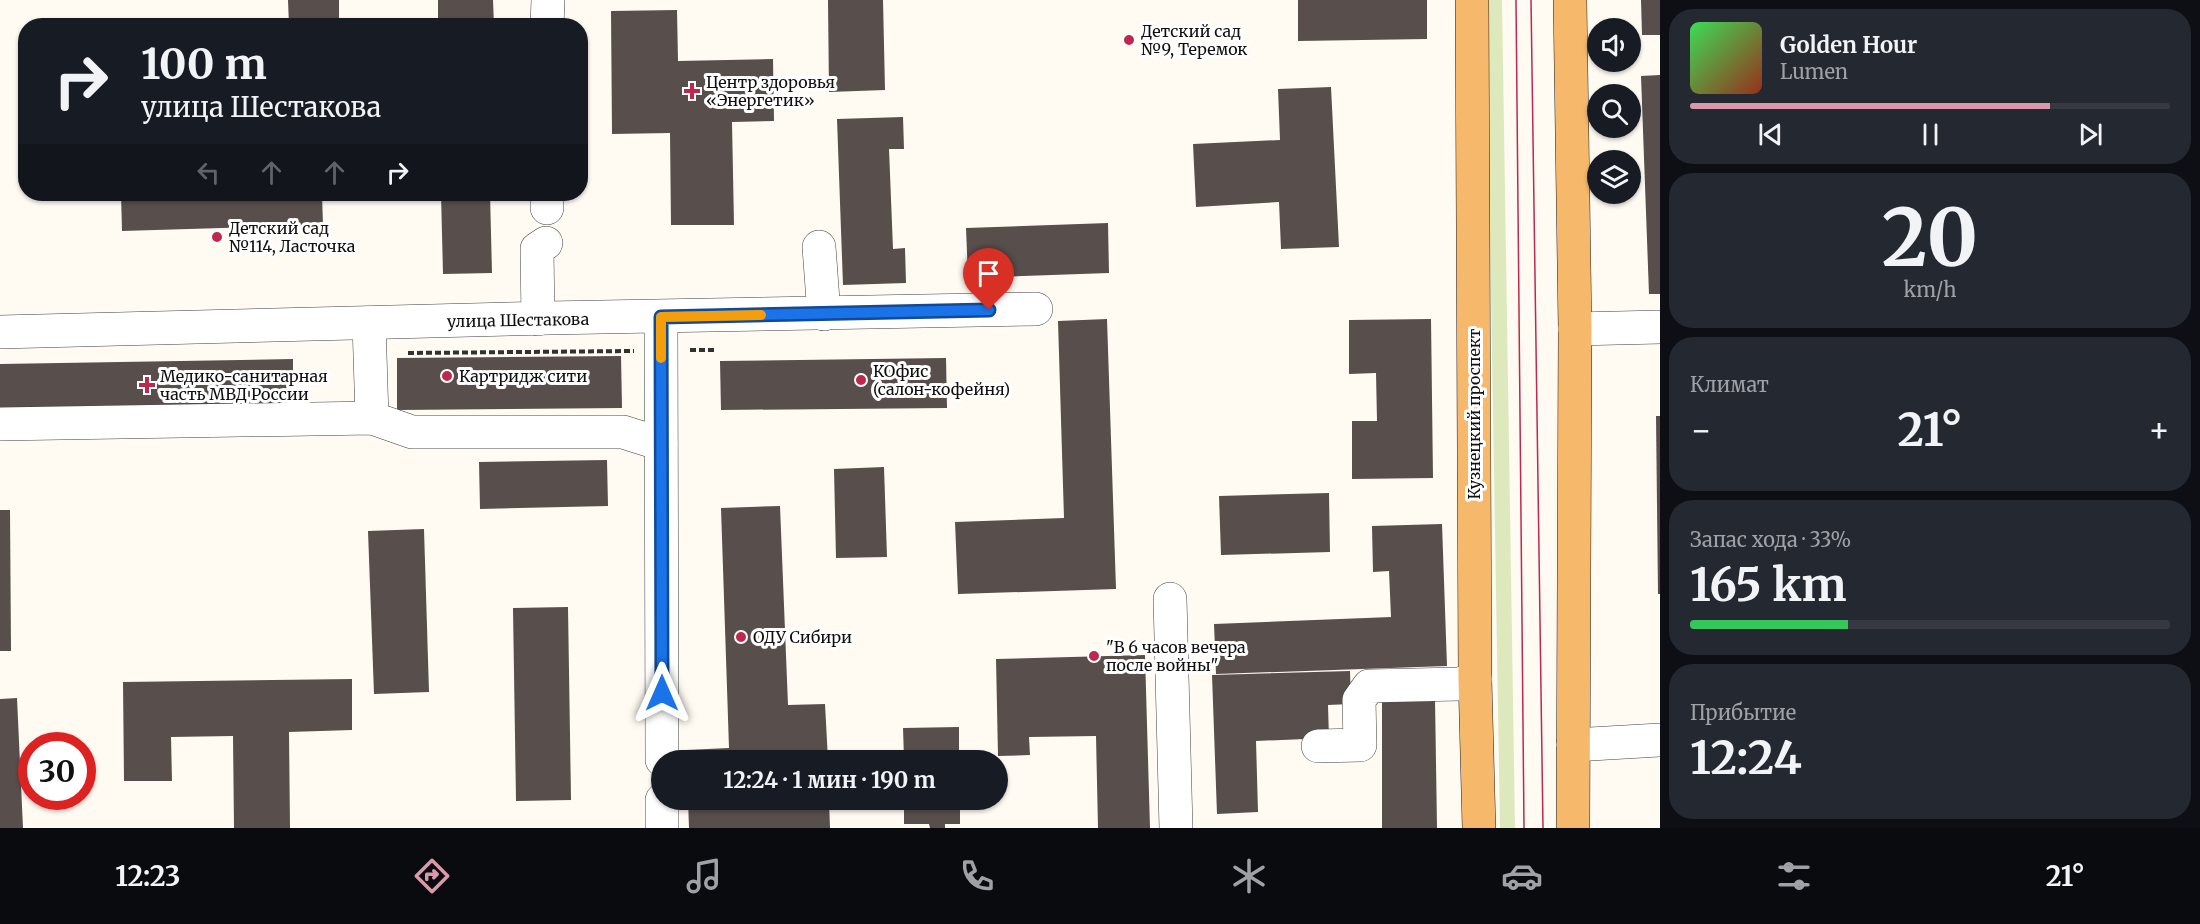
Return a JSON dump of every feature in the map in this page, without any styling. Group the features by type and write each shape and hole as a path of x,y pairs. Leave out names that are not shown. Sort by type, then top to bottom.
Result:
{"main road":[{"name":"Кузнецкий проспект","path":"1472,0 1475,679 1479,828"},
{"path":"1570,0 1575,329 1573,828"}],"street":[{"path":"547,18 548,0"},
{"path":"538,319 537,249 546,243"},
{"path":"819,247 824,314"},
{"name":"улица Шестакова","path":"0,332 370,338 538,319 1036,309"},
{"path":"661,317 662,750"},
{"path":"1575,329 1660,327"},
{"path":"370,338 372,418"},
{"path":"0,424 372,418 412,432 623,432 661,444"},
{"path":"1170,599 1176,828"},
{"path":"1318,746 1360,745 1359,700 1370,686 1459,684 1475,679"},
{"path":"1574,745 1660,740"},
{"path":"662,810 662,828"}],"path":[{"path":"370,338 661,351 716,350"}],"green space":[{"path":"1486,0 1502,0 1515,828 1500,828"}],"building":[{"path":"288,0 339,0 339,18 289,18"},
{"path":"438,0 493,0 494,18 438,18"},
{"path":"828,0 883,0 885,90 829,92"},
{"path":"1298,0 1427,0 1427,39 1298,41"},
{"path":"1641,0 1660,0 1660,35 1642,35"},
{"name":"Центр здоровья «Энергетик»","path":"677,10 678,61 773,59 774,121 732,122 734,225 671,225 670,133 612,134 611,11"},
{"path":"1660,75 1660,294 1649,294 1641,76"},
{"path":"1331,87 1339,247 1281,249 1279,202 1196,207 1193,144 1280,140 1278,89"},
{"path":"903,117 904,149 889,149 893,249 905,248 906,283 843,285 837,119"},
{"path":"121,201 322,201 323,225 122,231"},
{"path":"441,201 490,201 492,273 443,274"},
{"path":"1108,223 1109,273 968,278 966,228"},
{"path":"1107,319 1116,589 958,594 955,522 1064,518 1058,321"},
{"path":"1431,319 1433,478 1352,479 1352,421 1377,421 1376,373 1349,374 1349,320"},
{"path":"621,356 622,408 397,410 397,358"},
{"path":"946,358 947,408 721,410 720,361"},
{"name":"Медико-санитарная часть МВД России","path":"293,359 293,406 0,412 0,364"},
{"path":"1656,416 1660,416 1660,594 1658,594"},
{"path":"607,460 608,506 480,509 479,462"},
{"path":"884,467 887,557 836,558 834,469"},
{"path":"1329,493 1330,552 1221,555 1219,496"},
{"path":"780,506 788,705 825,704 827,750 686,750 729,748 721,508"},
{"path":"0,510 10,510 11,651 0,651"},
{"path":"1442,524 1447,666 1216,674 1214,624 1391,617 1389,571 1373,572 1372,526"},
{"path":"424,529 429,692 374,694 368,531"},
{"path":"568,607 571,800 516,801 513,608"},
{"path":"1145,655 1150,828 1098,828 1096,736 1029,737 1030,755 1008,756 1008,750 998,750 996,659"},
{"path":"1350,671 1351,704 1328,705 1329,738 1256,741 1258,812 1217,814 1212,675"},
{"path":"352,679 352,730 289,732 290,828 234,828 233,736 171,737 172,781 124,781 123,682"},
{"path":"17,698 18,810 22,810 23,828 0,828 0,699"},
{"path":"1435,700 1437,828 1382,828 1382,701"},
{"path":"959,727 959,750 904,750 903,728"},
{"path":"688,810 829,810 830,828 689,828"},
{"path":"904,810 960,810 960,824 945,824 945,828 930,828 929,824 904,824"}],"tram line":[{"path":"1516,0 1524,828"},
{"path":"1531,0 1543,828"}],"slow traffic":[{"path":"661,358 661,317 761,315"}],"place":[{"name":"Детский сад №9, Теремок","path":"1129,40"},
{"name":"Центр здоровья «Энергетик»","path":"692,91"},
{"name":"Детский сад №114, Ласточка","path":"217,237"},
{"name":"Картридж сити","path":"447,376"},
{"name":"КОфис (салон-кофейня)","path":"861,380"},
{"name":"Медико-санитарная часть МВД России","path":"147,385"},
{"name":"ОДУ Сибири","path":"741,637"},
{"name":"\"В 6 часов вечера после войны\"","path":"1094,656"}],"route":[{"path":"662,693 661,317 989,310"}]}
